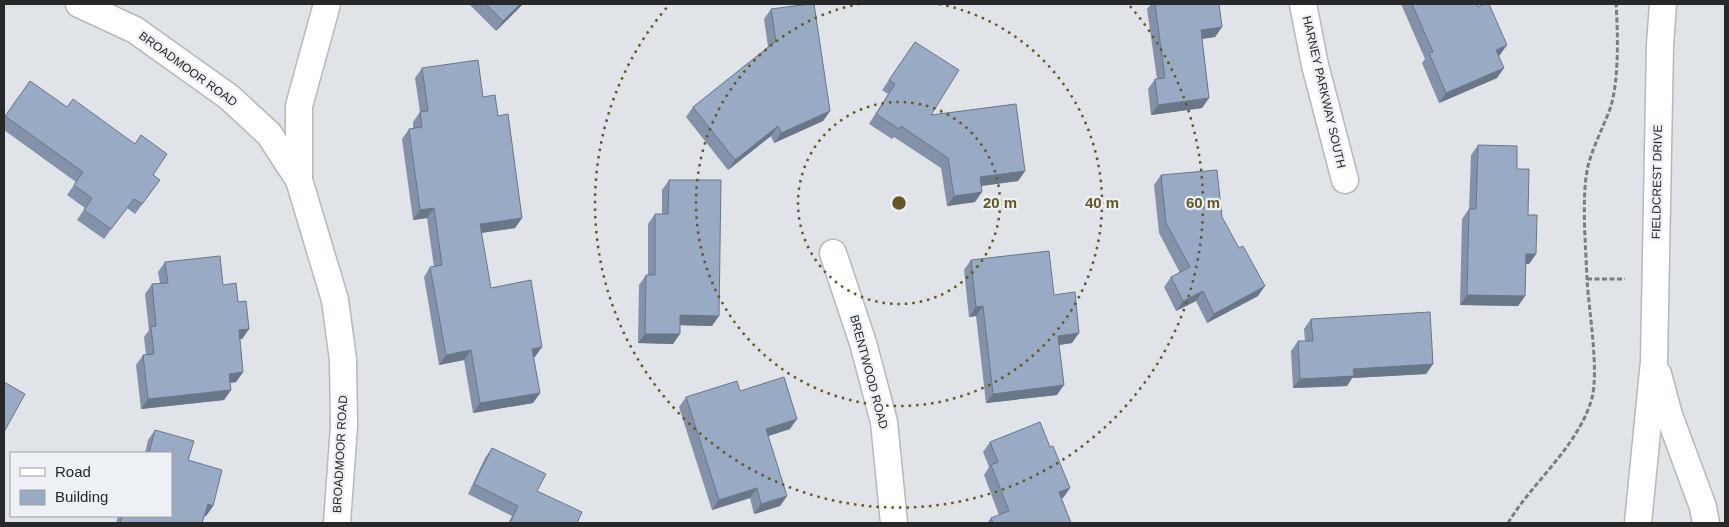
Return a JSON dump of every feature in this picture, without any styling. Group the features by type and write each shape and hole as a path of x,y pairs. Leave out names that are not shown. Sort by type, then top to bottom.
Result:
{"street":[{"name":"BROADMOOR ROAD","path":"79,4 135,30 228,97 269,134 299,180 335,300 343,360 344,426 337,523"},
{"name":"BROADMOOR ROAD","path":"299,180 299,106 327,4"},
{"name":"HARNEY PARKWAY SOUTH","path":"1303,4 1315,65 1345,180"},
{"name":"FIELDCREST DRIVE","path":"1638,523 1654,361 1660,45 1663,4"},
{"name":"BRENTWOOD ROAD","path":"833,253 863,343 884,422 894,523"},
{"name":"FIELDCREST DRIVE","path":"1654,361 1669,415 1703,507 1706,523"}],"path":[{"path":"1508,523 1519,505 1568,446 1583,422 1592,396 1594,372 1587,279 1586,204 1588,167 1611,103 1616,68 1616,4"}],"building":[{"path":"486,4 520,4 503,21"},
{"path":"814,4 830,111 781,133 778,126 735,160 693,107 776,41 771,9"},
{"path":"1155,4 1219,4 1222,27 1201,30 1209,98 1158,105 1155,79 1165,78"},
{"path":"1412,4 1477,4 1478,7 1489,4 1507,45 1496,50 1504,68 1446,93 1429,53 1433,52"},
{"path":"915,42 959,70 931,115 1016,104 1025,171 980,177 982,192 954,196 948,158 901,126 899,129 876,114 895,84 889,80"},
{"path":"478,60 483,97 495,95 498,116 508,114 522,218 480,224 491,288 531,280 542,347 532,349 540,393 480,403 471,350 446,355 430,267 442,265 434,208 420,210 409,129 422,127 420,112 428,111 422,68"},
{"path":"30,81 67,107 73,99 135,144 141,135 167,154 153,175 160,180 142,204 134,199 111,229 84,210 92,198 74,185 83,172 5,116"},
{"path":"1478,145 1517,146 1517,169 1529,169 1528,215 1537,215 1536,254 1526,254 1525,296 1467,295 1469,209 1476,209"},
{"path":"1217,170 1222,217 1239,248 1243,246 1265,286 1214,314 1203,291 1183,301 1171,277 1190,267 1166,223 1161,175"},
{"path":"669,180 721,180 719,316 680,315 680,334 645,334 646,275 655,275 655,214 668,214"},
{"path":"1049,251 1054,295 1075,292 1079,333 1058,336 1064,385 993,394 983,306 976,307 971,260"},
{"path":"220,256 223,285 236,283 238,302 246,301 249,329 239,330 243,372 229,374 231,390 148,399 143,355 154,354 151,327 156,326 152,284 168,283 165,262"},
{"path":"1430,312 1433,364 1353,369 1354,376 1300,379 1298,341 1313,341 1311,319"},
{"path":"784,377 797,419 766,429 787,496 761,504 757,488 719,500 686,397 737,381 740,391"},
{"path":"4,382 25,394 4,432"},
{"path":"1040,422 1050,447 1053,446 1070,488 1059,492 1071,523 993,523 991,518 1009,511 991,465 998,462 990,442"},
{"path":"155,430 194,441 188,460 222,470 213,506 208,504 202,523 120,523 122,517 172,517 172,452 149,452"},
{"path":"492,448 546,474 537,491 582,512 577,523 510,523 518,506 474,484"}]}
